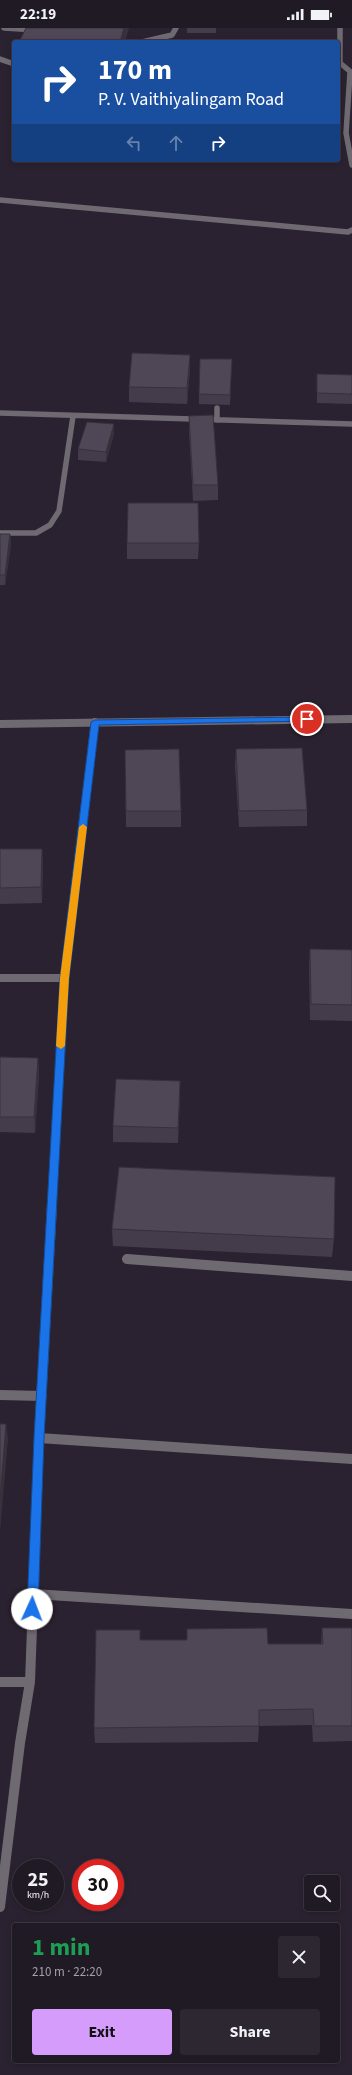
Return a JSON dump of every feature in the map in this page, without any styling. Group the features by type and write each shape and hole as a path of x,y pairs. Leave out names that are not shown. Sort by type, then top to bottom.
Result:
{"street":[{"path":"4,28 43,30"},
{"path":"151,40 172,35 176,28"},
{"path":"340,28 340,63 351,73 346,133 352,165"},
{"path":"0,59 12,63"},
{"path":"0,200 348,232 352,230"},
{"path":"217,408 218,420"},
{"path":"0,414 352,424"},
{"path":"0,534 36,533 50,525 56,516 59,511 73,416"},
{"path":"0,724 352,719"},
{"path":"0,1907 20,1744 30,1682 39,1438 64,978 95,722"},
{"path":"0,978 64,978"},
{"path":"127,1259 352,1276"},
{"path":"0,1395 42,1396"},
{"path":"39,1438 352,1460"},
{"path":"33,1594 352,1614"},
{"path":"0,1682 30,1682"}],"building":[{"path":"26,28 124,28 121,40 20,40"},
{"path":"132,353 190,355 187,388 129,387"},
{"path":"200,359 232,359 230,395 199,394"},
{"path":"317,374 352,375 352,394 317,393"},
{"path":"213,415 218,485 193,485 189,416"},
{"path":"87,422 114,424 106,452 78,449"},
{"path":"128,503 198,503 199,543 127,543"},
{"path":"0,534 10,534 5,575 0,575"},
{"path":"302,748 307,810 239,811 236,749"},
{"path":"179,749 181,811 126,811 125,750"},
{"path":"0,849 42,849 41,887 0,888"},
{"path":"310,949 352,950 352,1005 311,1004"},
{"path":"0,1057 38,1058 34,1117 0,1117"},
{"path":"116,1079 180,1081 178,1128 113,1126"},
{"path":"119,1167 335,1177 334,1239 112,1229"},
{"path":"0,1424 6,1424 0,1500"},
{"path":"267,1628 268,1644 323,1644 322,1628 352,1628 352,1726 314,1726 313,1709 259,1710 259,1726 94,1728 96,1630 140,1630 140,1640 187,1640 187,1629"}],"slow traffic":[{"path":"61,1046 64,978 83,827"}],"route":[{"path":"32,1609 39,1438 64,978 95,722 307,719"}]}
